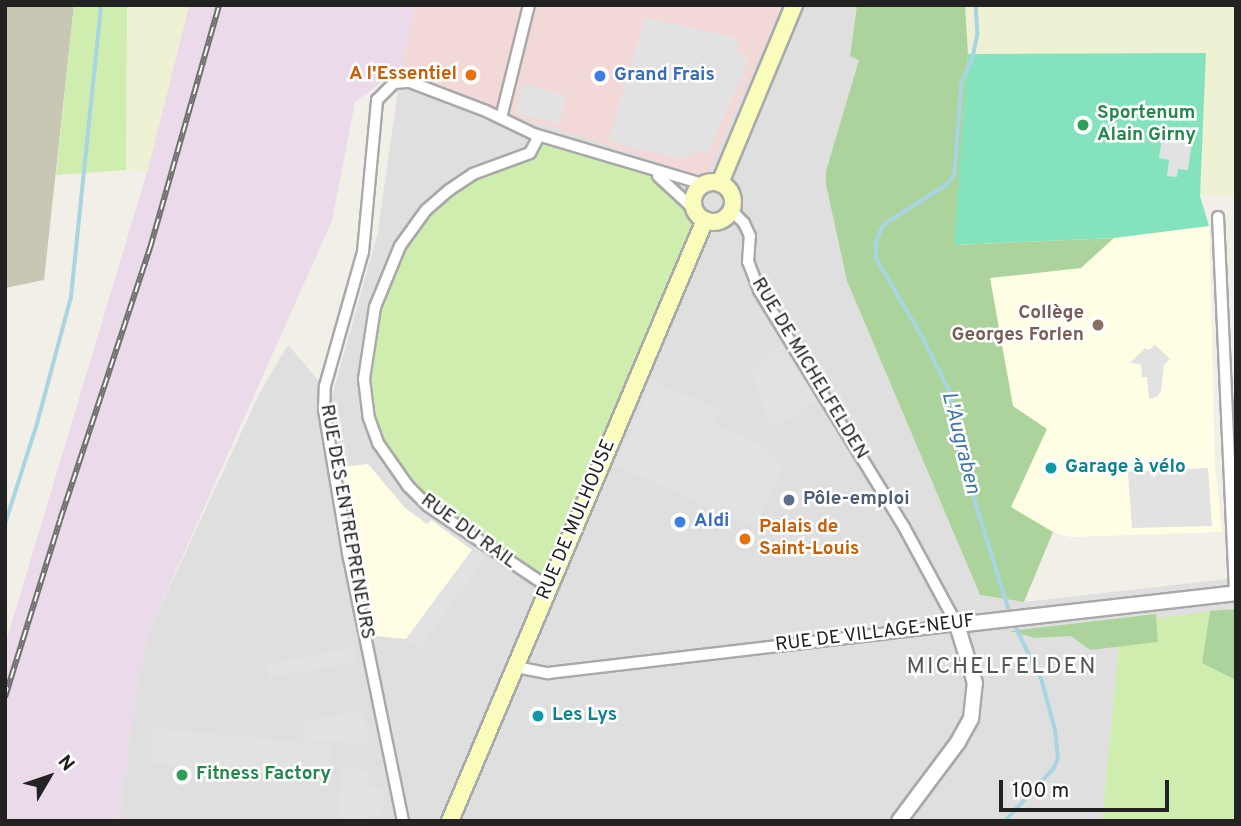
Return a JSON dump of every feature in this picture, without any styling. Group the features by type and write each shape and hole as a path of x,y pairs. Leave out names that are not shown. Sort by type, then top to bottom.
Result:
{"main road":[{"path":"712,184 732,195 731,210 717,221 700,216 695,193 712,184 794,5"},
{"name":"RUE DE MULHOUSE","path":"450,821 516,667 700,216"}],"street":[{"path":"501,118 529,5"},
{"name":"RUE DES ENTREPRENEURS","path":"403,821 349,559 324,397 363,252 370,195 375,108 382,92 394,83 410,82 539,136 647,169 712,184"},
{"name":"RUE DU RAIL","path":"539,136 530,153 473,174 449,190 426,210 400,246 375,307 364,379 375,436 408,486 428,506 548,587"},
{"name":"RUE DES ENTREPRENEURS","path":"647,169 669,184 700,216"},
{"name":"RUE DE MICHELFELDEN","path":"731,210 744,223 750,236 748,262 759,290 904,527 957,625 975,683 971,719 954,748 899,821"},
{"path":"1218,217 1235,593"},
{"name":"RUE DE VILLAGE-NEUF","path":"516,667 548,673 1235,593"}],"shaded area":[{"path":"5,5 74,5 44,280 5,288"},
{"path":"127,5 189,5 147,172 126,170"},
{"path":"189,5 415,5 401,68 355,102 332,221 150,629 137,686 119,821 5,821 5,645 147,172"},
{"path":"415,5 782,5 706,177 512,115 401,68"},
{"path":"781,5 857,5 850,55 860,60 826,171 826,185 847,281 980,595 1024,602 1236,578 1236,608 1121,624 1102,821 119,821 137,686 150,629 259,394 288,345 332,396 378,232 401,68 512,115"},
{"path":"965,5 1236,5 1236,264 1234,196 1200,196 1205,53 968,54"},
{"path":"645,18 738,38 737,50 749,60 707,155 699,151 682,159 615,143 609,139"},
{"path":"523,84 565,95 560,124 516,113"},
{"path":"1163,131 1193,135 1188,170 1178,169 1177,177 1167,176 1169,160 1159,158"},
{"name":"Collège Georges Forlen","path":"1209,226 1215,466 1222,532 1070,537 1053,532 1010,508 1013,406 954,245 1114,238"},
{"path":"780,345 816,400 772,431 751,370"},
{"path":"1155,345 1170,359 1164,365 1161,391 1157,397 1149,399 1147,377 1142,377 1141,364 1130,363 1145,348 1149,350"},
{"path":"652,381 720,409 714,425 755,441 782,466 756,528 615,465"},
{"path":"368,464 405,508 427,524 431,520 472,550 406,639 374,636 342,467"},
{"path":"1208,468 1212,526 1132,528 1128,472"},
{"path":"472,550 484,559 419,649 406,639"},
{"path":"353,647 356,662 268,678 265,665"},
{"path":"363,710 369,744 303,740 303,722"},
{"path":"154,728 332,745 329,780 151,763"},
{"path":"341,768 370,771 368,787 384,788 382,815 368,816 367,821 338,821"}],"green space":[{"path":"74,5 127,5 126,170 56,175"},
{"path":"857,5 965,5 968,54 955,245 1114,238 1081,268 990,278 1013,406 1047,429 1011,507 1053,532 1024,602 980,595 847,281 826,185 826,171 859,60 850,56"},
{"name":"Sportenum Alain Girny","path":"1206,53 1200,196 1209,226 1114,238 954,245 968,54"},
{"path":"539,136 647,169 669,184 695,220 541,584 428,506 392,466 366,398 370,330 400,246 449,190 530,153"},
{"path":"1236,610 1236,680 1202,663 1210,611"},
{"path":"1210,611 1202,662 1236,680 1236,821 1102,821 1121,624"},
{"path":"1156,614 1158,642 1090,650 1071,636 1035,638 1010,631"}],"waterway":[{"path":"5,524 37,424 71,297 101,5"},
{"name":"L'Augraben","path":"976,5 978,34 973,58 962,83 955,175 947,185 884,225 877,240 876,258 921,334 951,394 968,478 1010,613"},
{"name":"L'Augraben","path":"1005,821 1054,768 1058,758 1055,730 1042,682 1014,624"}],"railway":[{"path":"5,697 150,248 219,5"}],"place":[{"name":"A l'Essentiel","path":"471,75"},
{"name":"Grand Frais","path":"600,76"},
{"name":"Sportenum Alain Girny","path":"1083,125"},
{"name":"Collège Georges Forlen","path":"1098,325"},
{"name":"Garage à vélo","path":"1051,468"},
{"name":"Pôle-emploi","path":"789,500"},
{"name":"Aldi","path":"680,522"},
{"name":"Palais de Saint-Louis","path":"745,539"},
{"name":"Les Lys","path":"538,716"},
{"name":"Fitness Factory","path":"182,775"}],"district":[{"name":"MICHELFELDEN","path":"1002,668"}]}
